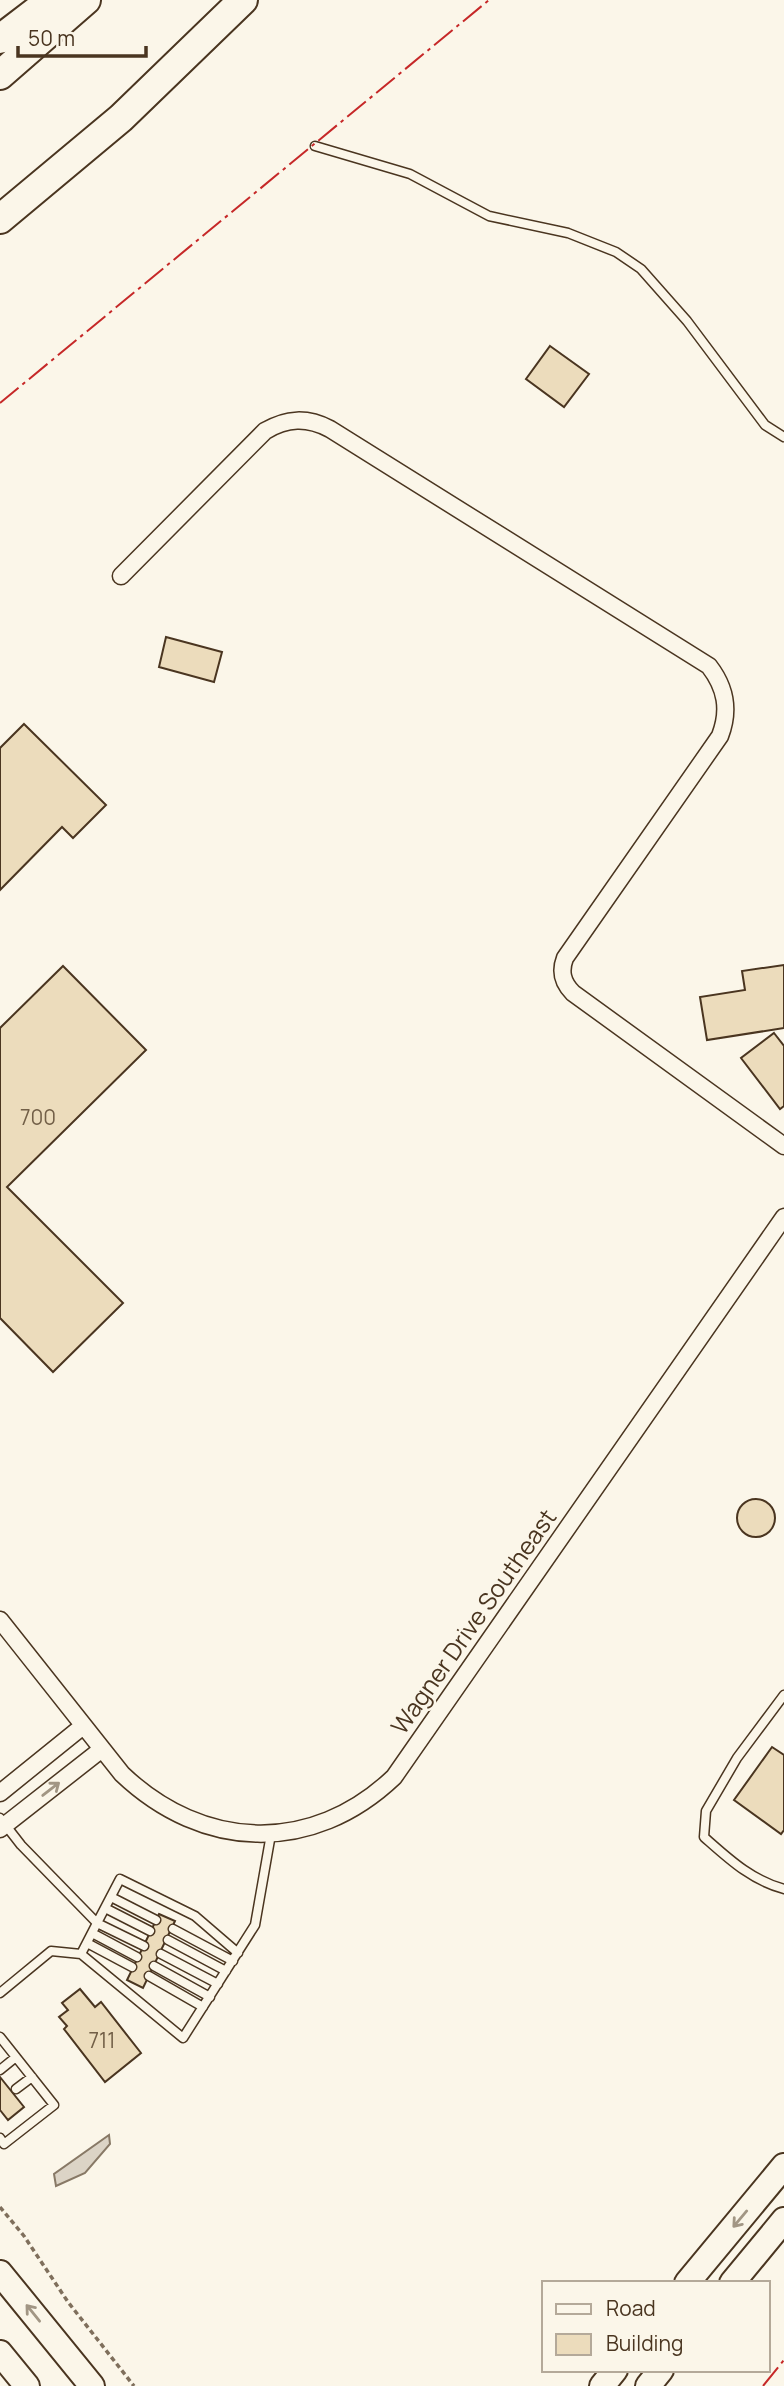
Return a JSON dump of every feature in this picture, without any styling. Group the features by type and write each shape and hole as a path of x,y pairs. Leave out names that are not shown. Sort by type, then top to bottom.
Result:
{"highway":[{"path":"0,39 51,0"},
{"path":"0,75 86,0"},
{"path":"0,194 243,0"},
{"path":"0,219 140,101 243,0"}],"main road":[{"path":"689,2281 784,2166"},
{"path":"735,2281 784,2220"},
{"path":"0,2273 92,2386"},
{"path":"0,2353 27,2386"},
{"path":"601,2386 613,2372"},
{"path":"648,2386 659,2372"}],"street":[{"path":"121,576 265,431 287,421 310,421 330,429 709,666 720,683 726,703 720,736 565,958 562,973 567,987 573,993 784,1146"},
{"name":"Wagner Drive Southeast","path":"0,1620 102,1749 137,1788 171,1812 190,1821 230,1832 271,1834 310,1827 347,1813 372,1797 394,1777 784,1217"},
{"path":"0,1793 83,1726"},
{"path":"2,1824 102,1749"}],"lane":[{"path":"315,146 410,174 489,216 568,233 616,252 641,269 687,321 765,425 784,437"},
{"path":"784,1695 737,1758 706,1811 704,1836 739,1868 768,1885 784,1889"},
{"path":"2,1824 97,1923 144,1945"},
{"path":"0,1993 51,1951 81,1954 183,2038 255,1925 271,1834"},
{"path":"81,1954 120,1879 195,1916 235,1957"},
{"path":"110,1897 156,1920"},
{"path":"105,1908 150,1931"},
{"path":"173,1929 235,1957"},
{"path":"92,1933 137,1957"},
{"path":"168,1940 226,1971"},
{"path":"87,1943 132,1967"},
{"path":"161,1954 218,1984"},
{"path":"154,1966 210,1997"},
{"path":"149,1976 204,2007"},
{"path":"0,2138 4,2144 54,2105 1,2040"},
{"path":"0,2070 16,2057"},
{"path":"16,2089 32,2077"}],"path":[{"path":"0,2207 24,2236 48,2275 134,2386"}],"shaded area":[{"path":"109,2135 110,2144 85,2173 56,2186 54,2174"}],"building":[{"path":"550,346 589,374 564,407 526,379"},
{"path":"166,637 222,652 214,682 159,667"},
{"path":"24,724 106,805 73,838 62,827 0,890 0,748"},
{"path":"784,965 784,1028 707,1040 700,997 745,990 742,971"},
{"path":"63,966 146,1050 7,1187 123,1303 53,1372 0,1318 0,1028"},
{"path":"774,1033 784,1046 784,1106 780,1109 741,1058"},
{"path":"756,1499 770,1504 775,1518 770,1532 756,1537 742,1532 737,1518 742,1504"},
{"path":"772,1747 784,1755 784,1830 781,1834 734,1800"},
{"path":"159,1914 175,1921 143,1988 127,1980"},
{"path":"80,1989 95,2007 101,2002 141,2053 105,2082 64,2029 67,2026 59,2017 68,2010 62,2003"},
{"path":"0,2077 24,2107 8,2120 0,2110"}],"power":[{"path":"0,403 489,0"},
{"path":"763,2386 784,2360"}]}
